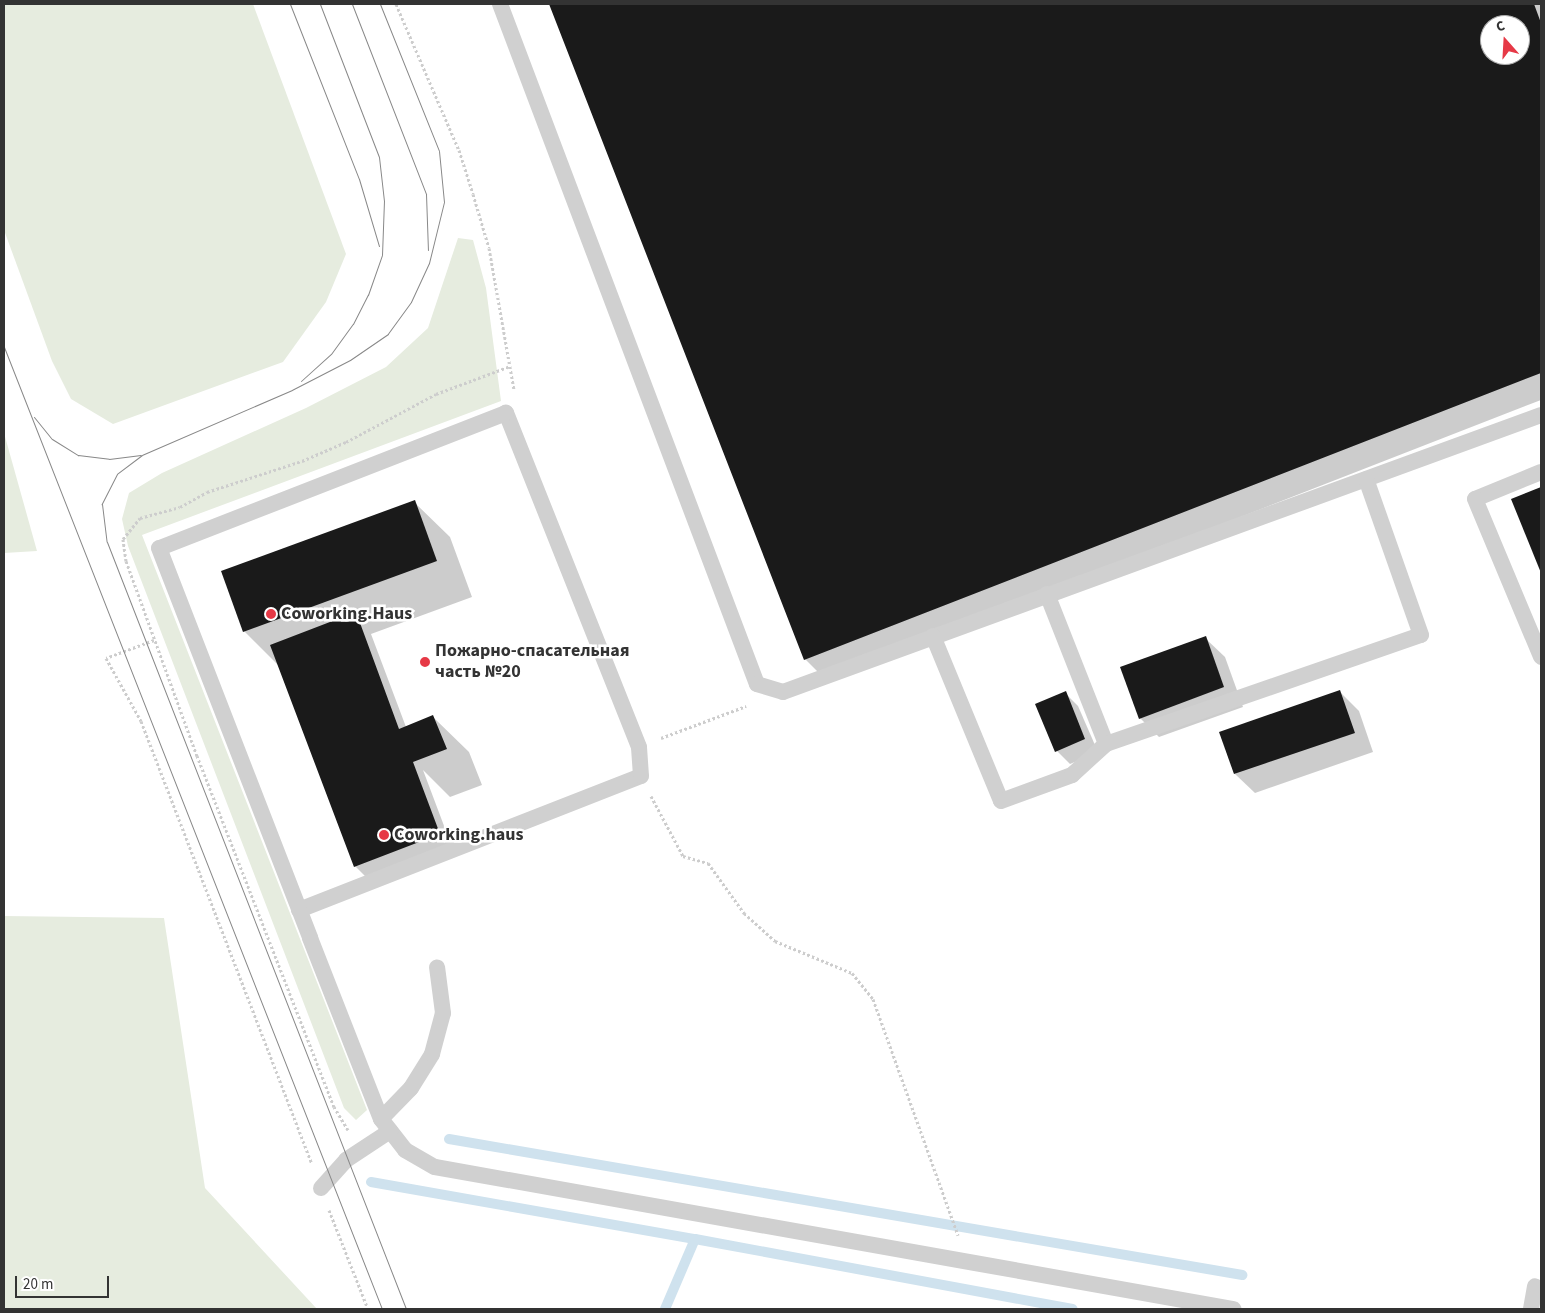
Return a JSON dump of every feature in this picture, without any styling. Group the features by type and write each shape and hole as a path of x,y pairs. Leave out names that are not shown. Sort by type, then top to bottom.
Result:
{"lane":[{"path":"500,4 756,684 782,692 1541,415"},
{"path":"299,910 641,776 639,747 506,413 158,548 299,910 385,1125 405,1150 435,1168 1233,1309"},
{"path":"1541,472 1475,498 1541,657"},
{"path":"933,636 1001,801 1072,775 1106,744 1421,635 1366,479"},
{"path":"1047,594 1106,744"},
{"path":"321,1188 346,1160 385,1125 432,1054 443,1013 437,967"},
{"path":"1531,1309 1535,1286"}],"path":[{"path":"396,4 459,150 473,194 489,248 513,385"},
{"path":"350,1133 334,1107 154,640 126,561 123,539 140,518 180,507 207,492 302,461 346,442 436,394 510,366"},
{"path":"154,640 106,658 141,721 303,1142"},
{"path":"639,747 782,692"},
{"path":"641,776 682,856 708,863 744,913 775,940 852,973 873,999 967,1261"},
{"path":"334,1222 368,1309"}],"shaded area":[{"path":"4,4 253,4 346,254 326,302 283,362 113,424 71,399 52,361 4,230"},
{"path":"458,238 473,240 486,288 501,401 142,535 367,1110 356,1120 344,1108 128,546 122,519 129,493 162,473 306,408 386,367 428,328"},
{"path":"4,433 37,551 4,553"},
{"path":"4,916 164,918 205,1188 317,1309 4,1309"}],"building":[{"path":"549,4 1534,4 1541,23 1541,373 804,660"},
{"path":"1541,487 1541,573 1511,499"},
{"path":"415,500 437,561 243,632 221,571"},
{"path":"356,612 399,729 433,715 447,749 413,762 440,834 354,867 270,645"},
{"path":"1206,636 1224,687 1139,719 1120,667"},
{"path":"1340,690 1355,733 1234,774 1219,732"},
{"path":"1066,691 1085,739 1055,752 1035,704"}],"waterway":[{"path":"449,1139 1242,1275"},
{"path":"371,1182 695,1239"},
{"path":"665,1309 695,1239 1073,1309"}],"tram line":[{"path":"290,4 359,179 379,246"},
{"path":"301,381 331,354 353,324 368,295 382,255 384,201 379,157 320,4"},
{"path":"352,4 426,194 428,250"},
{"path":"380,4 439,151 444,202 429,263 411,302 388,334 350,360 292,390 142,455 117,474 102,504 107,542 406,1309"},
{"path":"4,347 382,1309"},
{"path":"34,417 52,439 78,455 109,459 141,455"}],"place":[{"name":"Coworking.Haus","path":"271,614"},
{"name":"Пожарно-спасательная часть №20","path":"425,662"},
{"name":"Coworking.haus","path":"384,835"}]}
